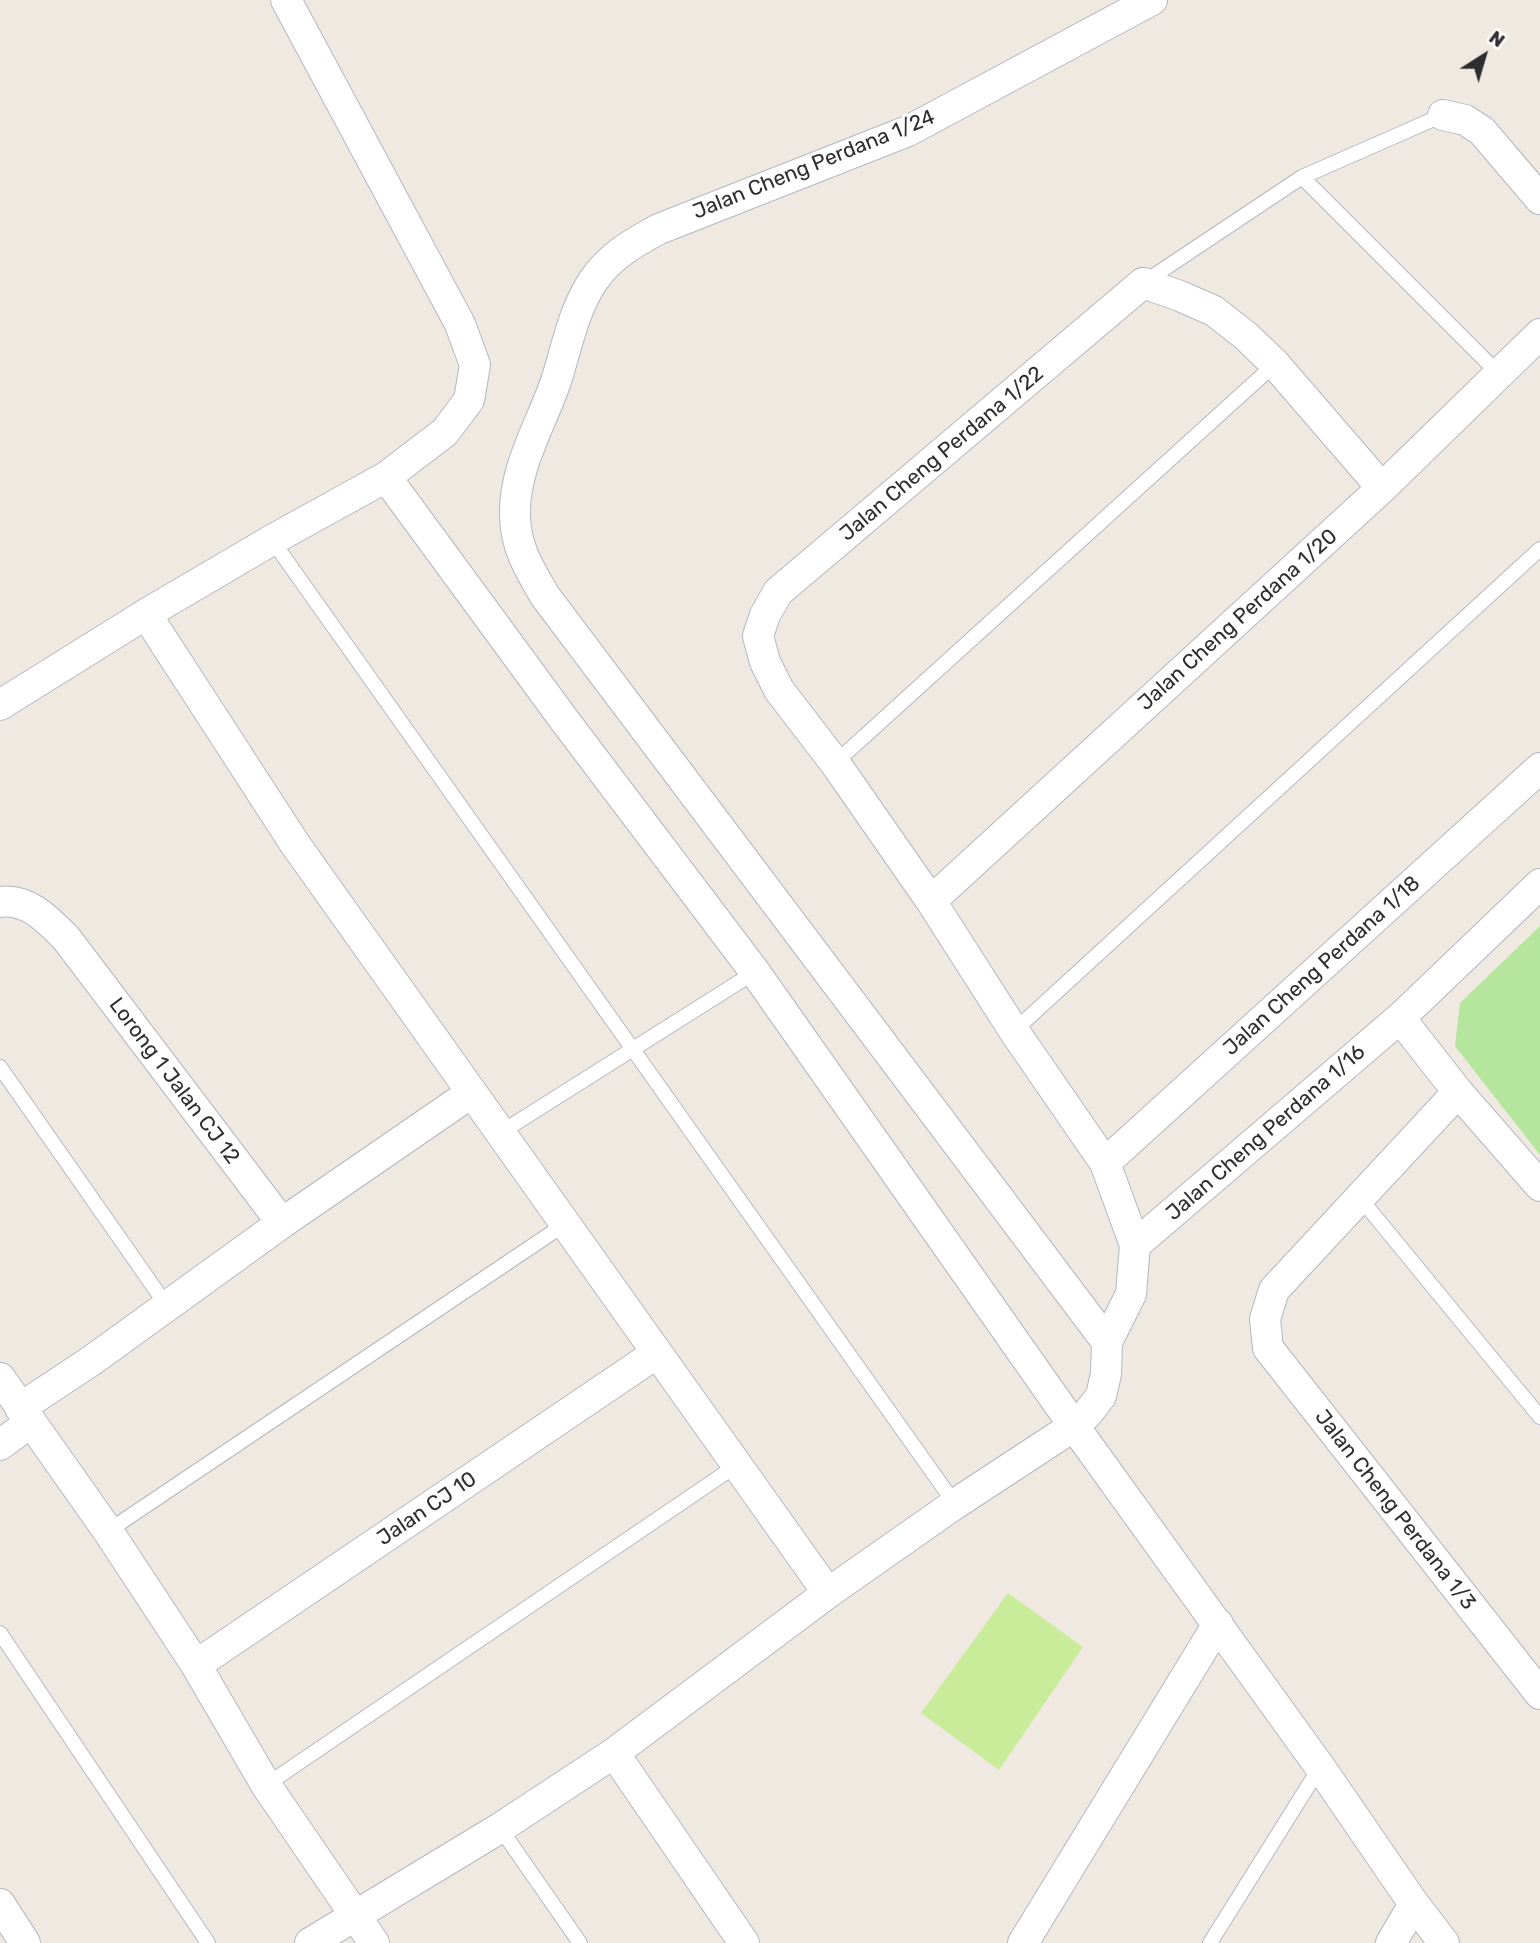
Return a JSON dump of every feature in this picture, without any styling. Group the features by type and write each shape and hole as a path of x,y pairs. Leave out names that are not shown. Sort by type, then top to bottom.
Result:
{"street":[{"name":"Jalan Cheng Perdana 1/24","path":"1107,1342 545,596 521,554 514,517 519,477 555,383 575,316 593,281 621,250 659,229 908,131 1152,0"},
{"path":"0,705 146,614 386,477 444,432 469,400 475,365 460,324 285,1"},
{"path":"1443,115 1465,120 1482,131 1540,199"},
{"path":"1143,283 1214,312 1246,336 1275,364 1382,488"},
{"name":"Jalan Cheng Perdana 1/22","path":"835,763 779,690 765,662 758,636 765,615 778,592 1143,283"},
{"name":"Jalan Cheng Perdana 1/20","path":"931,901 1382,488 1540,334"},
{"path":"386,477 565,721 755,972 1074,1426 1444,1943"},
{"path":"146,614 295,844 828,1593"},
{"path":"310,1943 500,1828 614,1753 828,1593 955,1504 1074,1426 1101,1396 1106,1374 1107,1342 1131,1294 1135,1245 1105,1163 1014,1031 931,901 835,763"},
{"name":"Jalan Cheng Perdana 1/18","path":"1105,1163 1540,768"},
{"name":"Jalan Cheng Perdana 1/16","path":"1135,1245 1400,1018 1540,884"},
{"name":"Lorong 1 Jalan CJ 12","path":"0,902 11,900 39,912 66,939 282,1223"},
{"path":"1400,1018 1458,1091 1540,1186"},
{"path":"1360,1198 1458,1091"},
{"path":"0,1445 26,1415 91,1361 282,1223 471,1093"},
{"name":"Jalan Cheng Perdana 1/3","path":"1360,1198 1274,1290 1265,1319 1268,1348 1540,1695"},
{"name":"Jalan CJ 10","path":"196,1665 657,1353"},
{"path":"0,1377 108,1531 196,1665 266,1785 374,1943"},
{"path":"1023,1943 1218,1624"},
{"path":"614,1753 744,1943"},
{"path":"0,1904 25,1943"},
{"path":"1391,1943 1414,1904"}],"lane":[{"path":"1143,283 1302,177 1443,115"},
{"path":"1302,177 1499,374"},
{"path":"835,763 1275,364"},
{"path":"272,540 955,1504"},
{"path":"1014,1031 1540,549"},
{"path":"500,1133 755,972"},
{"path":"0,1067 167,1306"},
{"path":"1360,1198 1540,1417"},
{"path":"108,1531 565,1224"},
{"path":"266,1785 737,1465"},
{"path":"0,1633 208,1943"},
{"path":"1210,1943 1320,1768"},
{"path":"500,1828 580,1943"}],"green space":[{"path":"1540,926 1540,1155 1455,1046 1460,1003"},
{"path":"1008,1593 1083,1647 999,1770 921,1713"}]}
